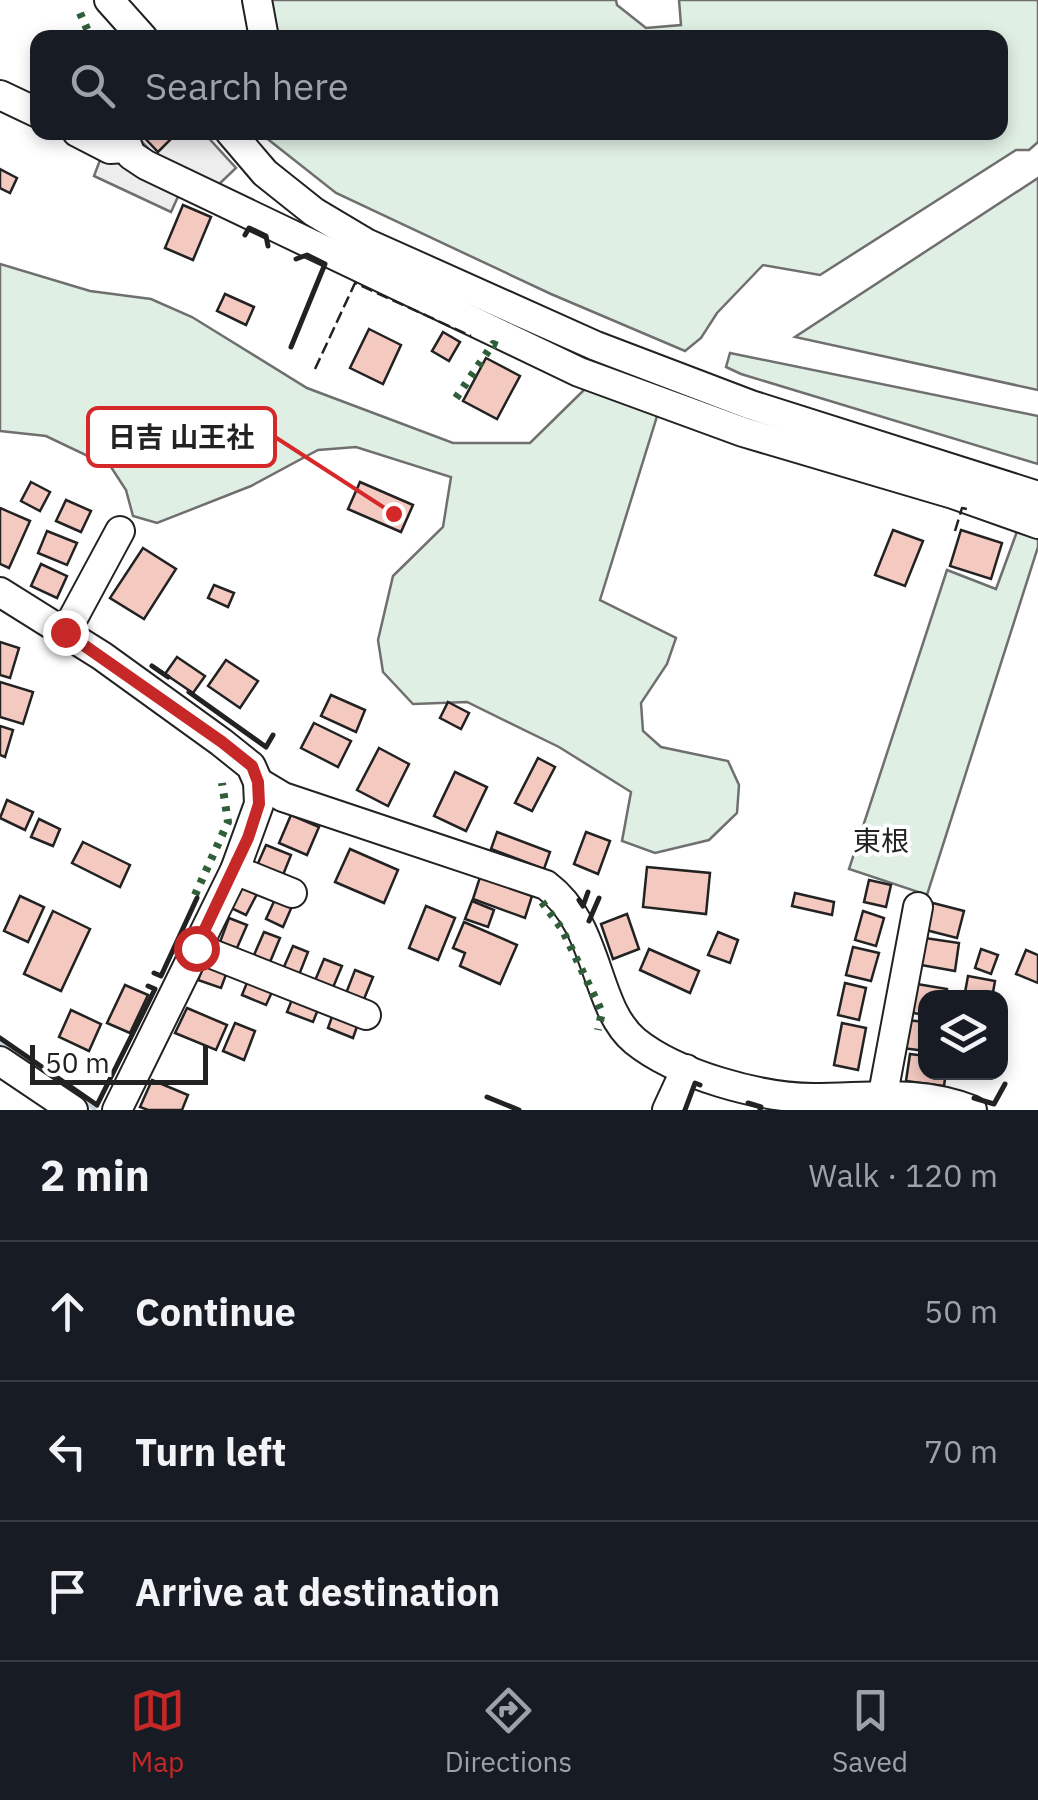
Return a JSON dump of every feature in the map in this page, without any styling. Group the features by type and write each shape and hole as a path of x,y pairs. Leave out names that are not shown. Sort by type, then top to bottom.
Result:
{"street":[{"path":"109,0 129,30"},
{"path":"258,0 263,30"},
{"path":"0,95 30,109"},
{"path":"92,140 110,149 124,140 146,166 493,314 596,346 751,405 1038,496"},
{"path":"237,140 265,172 314,212 493,314 579,372 725,425 1038,524"},
{"path":"65,632 120,531"},
{"path":"0,592 65,632 222,742 252,766 258,782 259,804 235,870 116,1110"},
{"path":"258,782 283,797 546,885 563,898 578,920 616,1016 631,1038 686,1069 780,1094 812,1098 883,1094 972,1110"},
{"path":"235,870 292,893"},
{"path":"883,1094 918,907"},
{"path":"196,948 366,1015"},
{"path":"0,1061 72,1110"},
{"path":"667,1110 686,1069"}],"green space":[{"path":"267,0 616,0 646,28 681,25 679,0 1038,0 1038,142 1029,150 1016,150 820,275 763,265 717,313 701,338 685,351 551,294 336,193 269,140 1008,140 1008,30 273,30"},
{"path":"1038,178 1038,390 795,337"},
{"path":"0,264 90,291 151,299 192,317 307,388 453,443 530,443 587,387 658,413 600,600 676,638 667,664 641,703 643,731 661,747 728,761 739,785 737,813 709,840 655,853 622,841 631,792 559,747 467,702 413,704 383,672 378,640 393,576 443,527 451,477 356,447 318,450 251,486 157,523 133,516 126,490 111,467 46,436 0,431"},
{"path":"730,353 1038,416 1038,464 741,374 726,367"},
{"path":"1019,526 1038,533 1038,547 927,895 849,869 947,570 996,589"}],"shaded area":[{"path":"140,140 210,140 236,168 213,190 157,158"},
{"path":"103,152 181,190 171,212 94,176"}],"building":[{"path":"147,140 170,140 158,152"},
{"path":"0,169 17,178 10,193 0,188"},
{"path":"183,205 211,217 193,260 165,248"},
{"path":"225,294 254,307 246,325 217,311"},
{"path":"369,329 401,345 383,384 350,368"},
{"path":"443,332 460,342 449,361 432,351"},
{"path":"486,358 520,376 497,419 463,401"},
{"path":"31,482 50,492 40,511 21,501"},
{"path":"360,482 413,505 401,532 348,509"},
{"path":"66,500 91,511 81,532 56,521"},
{"path":"0,508 30,521 9,568 0,564"},
{"path":"893,530 923,541 905,586 875,575"},
{"path":"961,530 1002,543 991,579 950,566"},
{"path":"47,531 77,543 67,565 38,553"},
{"path":"143,548 176,569 144,619 110,598"},
{"path":"41,564 67,576 57,598 31,586"},
{"path":"214,585 234,593 228,607 208,598"},
{"path":"0,642 19,648 10,678 0,675"},
{"path":"177,657 205,676 193,693 165,674"},
{"path":"226,660 258,681 240,708 208,686"},
{"path":"0,682 33,692 23,724 0,717"},
{"path":"331,695 365,710 356,732 321,716"},
{"path":"448,702 469,713 461,729 440,718"},
{"path":"314,723 351,741 338,767 301,748"},
{"path":"0,726 13,730 5,757 0,755"},
{"path":"379,748 409,764 388,806 357,790"},
{"path":"538,758 555,767 532,811 515,803"},
{"path":"455,772 487,787 466,831 434,816"},
{"path":"7,800 33,812 25,830 0,818"},
{"path":"291,815 319,827 307,855 279,843"},
{"path":"39,819 60,829 53,846 31,837"},
{"path":"497,832 550,852 544,869 491,849"},
{"path":"586,832 610,841 598,874 574,864"},
{"path":"83,842 130,865 120,887 72,863"},
{"path":"266,845 291,855 281,880 255,870"},
{"path":"350,849 398,870 384,903 335,882"},
{"path":"647,867 710,873 706,914 643,907"},
{"path":"480,877 532,896 525,918 473,899"},
{"path":"869,880 891,885 886,907 864,902"},
{"path":"241,886 257,894 246,915 231,908"},
{"path":"795,893 834,902 832,915 792,906"},
{"path":"20,896 44,907 28,942 4,931"},
{"path":"276,897 293,904 283,927 266,919"},
{"path":"472,901 494,910 488,927 465,919"},
{"path":"933,903 964,911 957,938 926,930"},
{"path":"426,906 455,918 438,960 409,948"},
{"path":"53,911 90,929 61,991 24,974"},
{"path":"863,911 884,918 876,946 855,940"},
{"path":"627,914 639,949 613,959 601,924"},
{"path":"229,918 247,925 237,948 220,942"},
{"path":"464,922 517,945 500,984 460,966 465,953 453,948"},
{"path":"264,932 280,938 270,962 254,955"},
{"path":"718,932 738,940 730,963 708,955"},
{"path":"925,938 959,943 955,971 921,965"},
{"path":"293,946 308,952 299,975 283,969"},
{"path":"853,947 879,953 871,981 846,975"},
{"path":"649,949 699,971 690,993 640,970"},
{"path":"981,949 998,955 991,974 975,968"},
{"path":"1026,950 1038,955 1038,983 1016,974"},
{"path":"324,959 342,966 332,990 314,983"},
{"path":"205,963 227,972 221,988 198,980"},
{"path":"355,970 373,977 362,1004 345,996"},
{"path":"968,976 995,981 993,990 965,990"},
{"path":"248,980 273,990 266,1005 242,995"},
{"path":"845,983 866,988 859,1020 838,1015"},
{"path":"917,984 947,989 918,990 918,1014 913,1013"},
{"path":"125,985 148,995 130,1033 107,1023"},
{"path":"293,997 319,1007 313,1022 287,1012"},
{"path":"187,1008 227,1025 216,1050 175,1033"},
{"path":"71,1010 101,1024 89,1051 59,1037"},
{"path":"334,1011 359,1021 353,1038 328,1028"},
{"path":"905,1020 918,1021 918,1050 902,1048"},
{"path":"235,1023 255,1031 244,1060 223,1051"},
{"path":"842,1023 866,1028 858,1070 834,1065"},
{"path":"910,1054 918,1055 918,1080 945,1080 944,1086 906,1081"},
{"path":"152,1080 188,1095 182,1110 140,1107"}],"waterway":[{"path":"0,1040 94,1106"}],"hedge":[{"path":"80,13 87,30"},
{"path":"456,398 493,344 498,346"},
{"path":"195,895 228,822 222,783"},
{"path":"542,902 562,929 602,1012 598,1030"}],"fence":[{"path":"315,369 355,283 471,336"},
{"path":"955,531 962,508 967,509"}],"wall":[{"path":"245,235 249,228 266,236 268,246"},
{"path":"291,347 325,264 307,255 296,259"},
{"path":"152,666 168,677"},
{"path":"189,692 266,747 273,735"},
{"path":"579,900 583,906 588,892"},
{"path":"154,973 161,976 197,898"},
{"path":"589,921 599,898"},
{"path":"98,1103 155,989 148,986"},
{"path":"0,1038 97,1105"},
{"path":"685,1110 695,1083 700,1085"},
{"path":"974,1098 994,1104 1005,1084"},
{"path":"487,1097 519,1110"},
{"path":"748,1103 761,1107 760,1110"}],"place":[{"name":"日吉 山王社","path":"394,514"}],"district":[{"name":"東根","path":"881,840"}],"route":[{"path":"65,632 252,766 258,782 259,804 235,870 196,948"}]}
